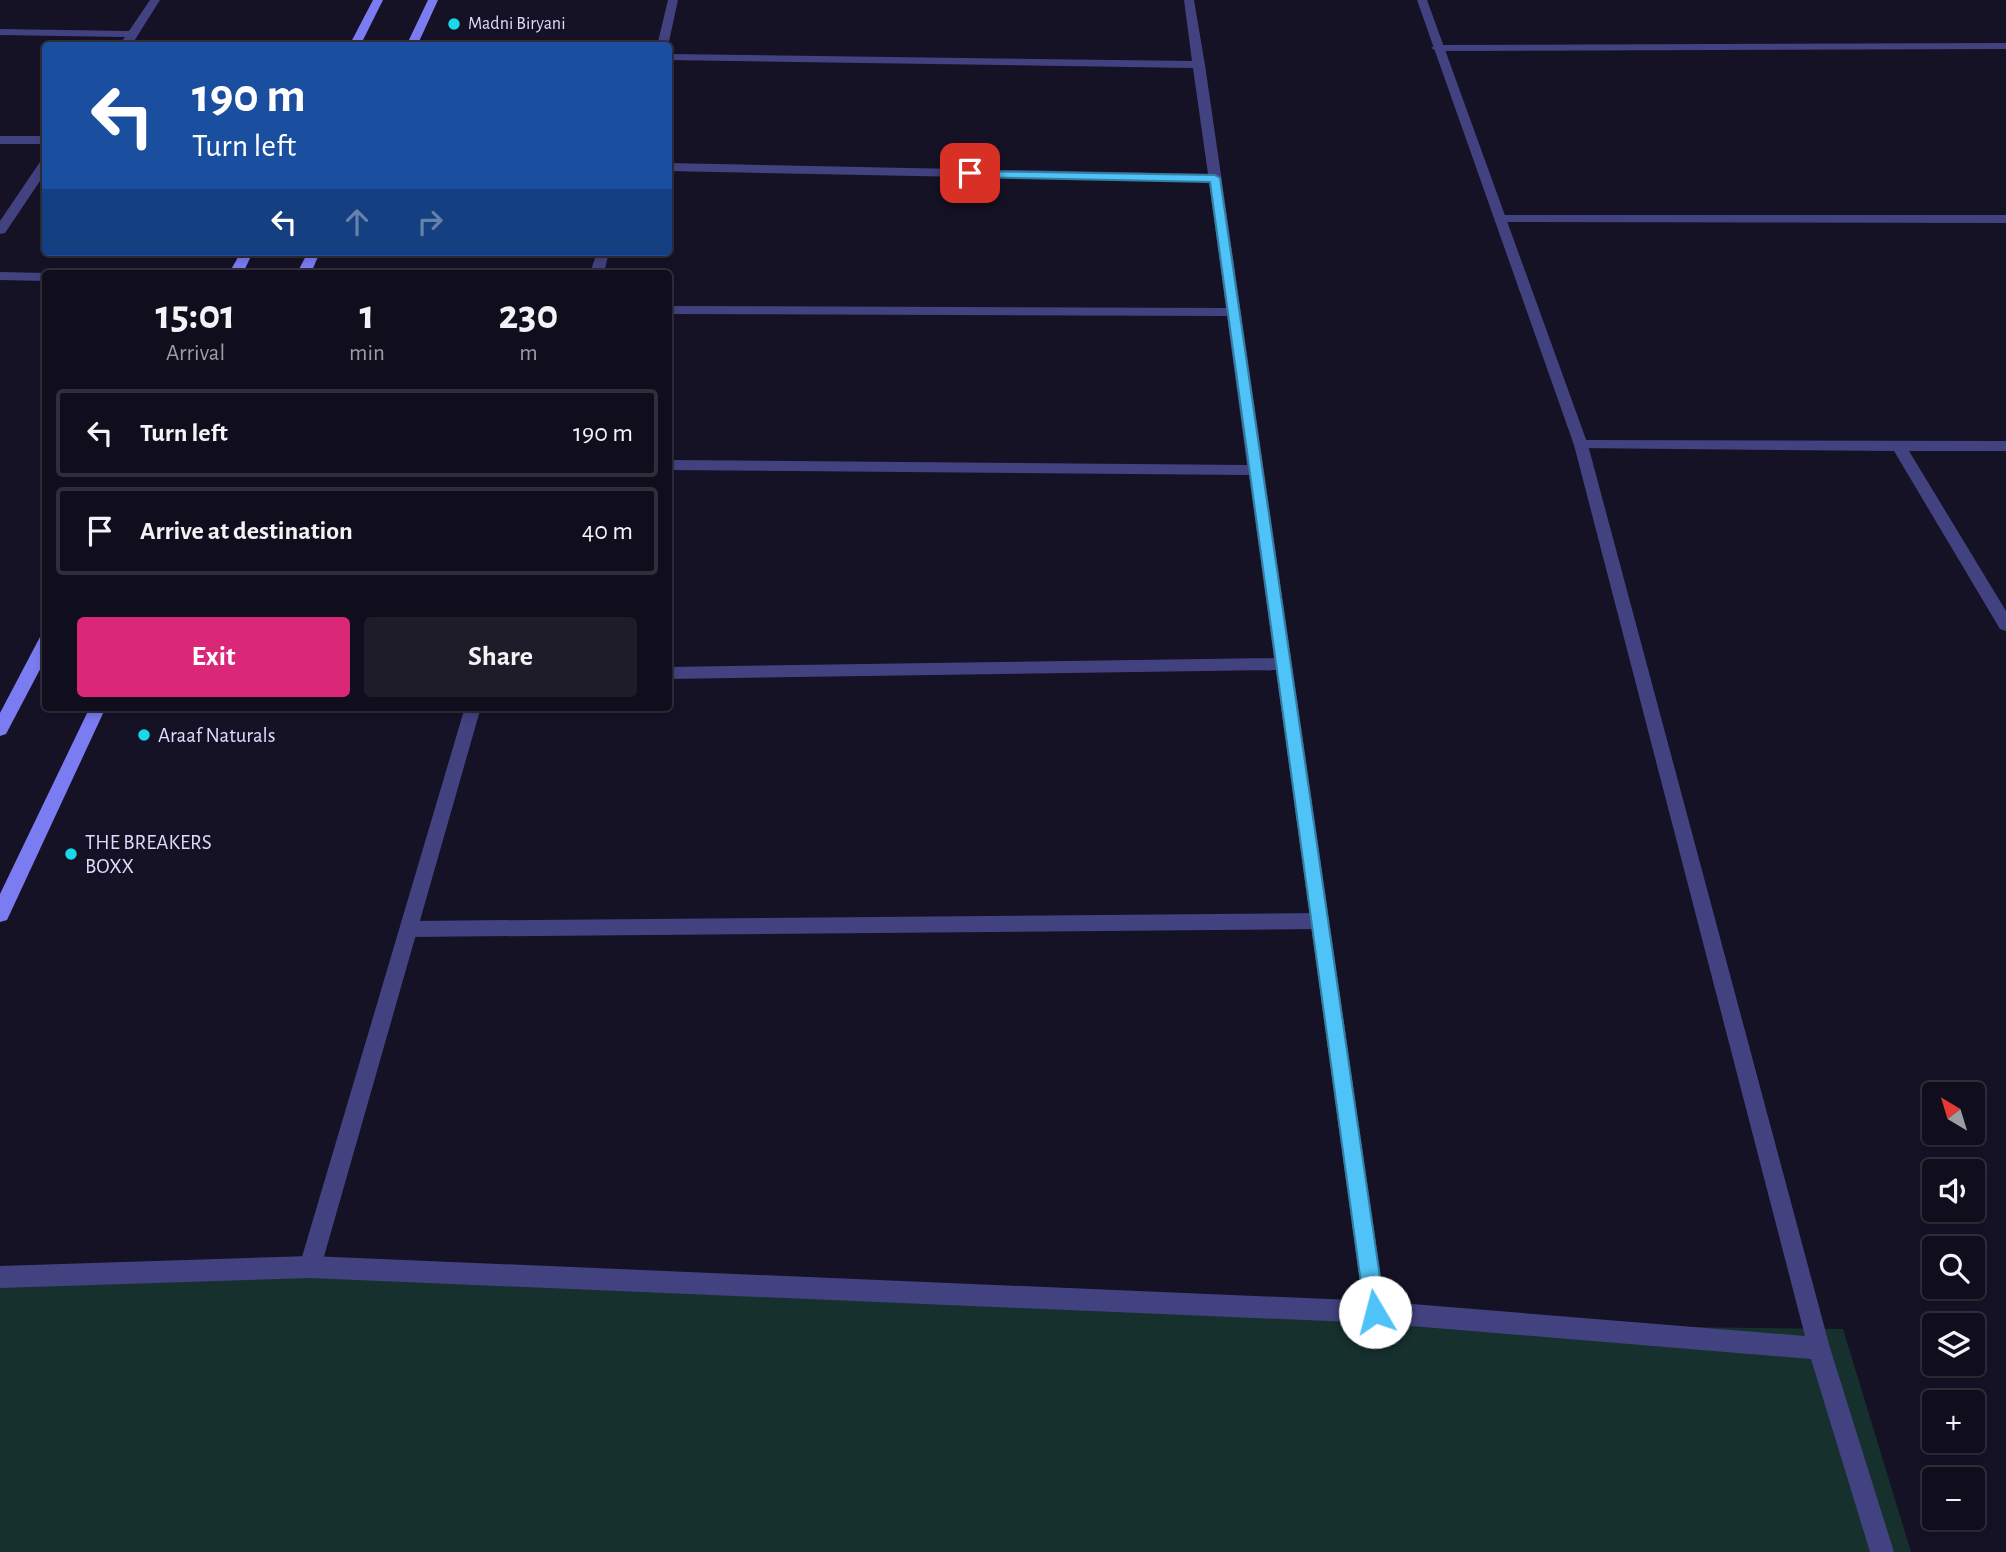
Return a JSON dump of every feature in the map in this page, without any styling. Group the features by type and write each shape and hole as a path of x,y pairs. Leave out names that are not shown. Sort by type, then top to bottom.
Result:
{"main road":[{"path":"356,42 378,0"},
{"path":"413,42 433,0"},
{"path":"0,729 42,649"},
{"path":"0,914 96,711"}],"street":[{"path":"128,42 155,0"},
{"path":"663,42 673,0"},
{"path":"1189,0 1375,1312"},
{"path":"1422,0 1580,445 1819,1348 1882,1552"},
{"path":"0,32 133,34"},
{"path":"1437,48 2006,46"},
{"path":"672,57 1199,65"},
{"path":"0,140 42,140"},
{"path":"672,167 1215,178"},
{"path":"0,230 42,168"},
{"path":"1499,219 2006,219"},
{"path":"0,276 42,277"},
{"path":"672,310 1234,312"},
{"path":"1580,445 2006,446"},
{"path":"1899,446 2006,625"},
{"path":"672,465 1256,470"},
{"path":"672,673 1283,664"},
{"path":"310,1267 472,711"},
{"path":"410,929 1320,921"},
{"path":"0,1278 310,1267 1375,1312 1819,1348"}],"green space":[{"path":"308,1268 1377,1323 1843,1329 1911,1552 0,1552 0,1279"}],"place":[{"name":"Madni Biryani","path":"454,24"},
{"name":"Araaf Naturals","path":"144,735"},
{"name":"THE BREAKERS BOXX","path":"71,854"}],"route":[{"path":"970,173 1215,178 1375,1312"}]}
